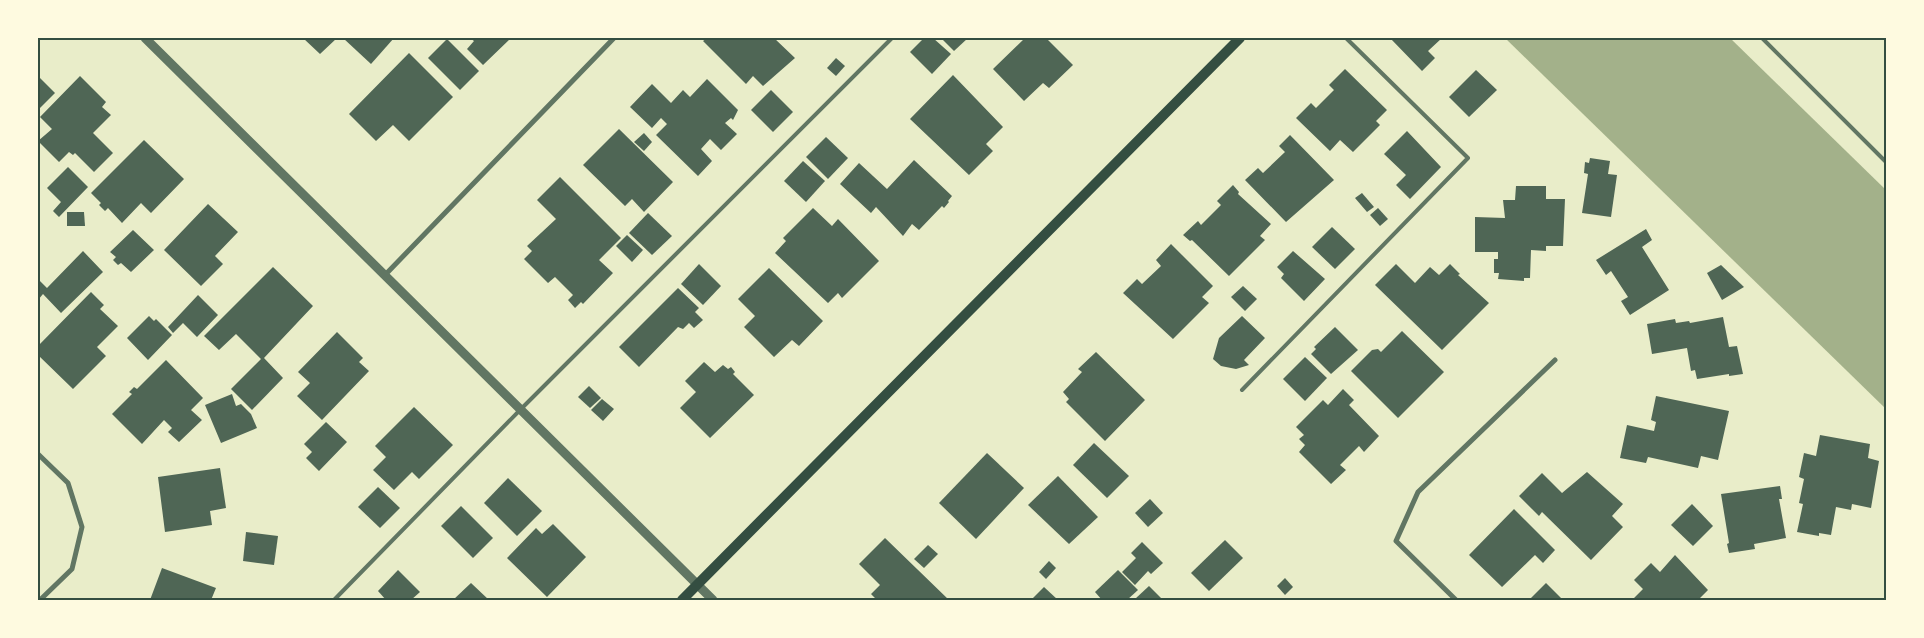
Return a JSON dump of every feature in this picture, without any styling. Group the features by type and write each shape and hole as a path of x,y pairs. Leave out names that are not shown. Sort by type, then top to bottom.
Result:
{"main road":[{"path":"682,600 1240,38"}],"street":[{"path":"145,38 714,600"},
{"path":"385,275 614,38"},
{"path":"1456,600 1396,541 1418,492 1555,360"},
{"path":"38,454 68,483 82,527 72,569 40,600"}],"lane":[{"path":"334,600 520,410 892,38"},
{"path":"1242,390 1468,158 1346,38"},
{"path":"1762,38 1886,162"}],"shaded area":[{"path":"1505,38 1730,38 1886,190 1886,409"}],"building":[{"path":"303,38 337,38 320,54"},
{"path":"343,38 394,38 371,64"},
{"path":"470,38 510,39 483,65 467,49 474,41"},
{"path":"707,38 774,38 795,58 763,86 753,76 746,84 703,41"},
{"path":"924,38 933,38 951,54 932,74 910,52"},
{"path":"941,38 968,38 954,51"},
{"path":"1025,38 1046,38 1073,65 1049,88 1043,83 1024,101 993,69"},
{"path":"1390,38 1442,38 1428,51 1435,58 1422,71"},
{"path":"447,39 479,71 460,90 428,58"},
{"path":"409,53 453,97 409,141 393,125 376,141 349,114"},
{"path":"836,58 845,66 836,76 827,68"},
{"path":"1345,69 1387,110 1376,121 1380,125 1353,152 1340,140 1330,151 1296,118 1311,103 1316,108 1334,90 1329,85"},
{"path":"1476,70 1497,90 1469,117 1449,97"},
{"path":"953,75 1003,127 986,144 993,151 969,175 910,119"},
{"path":"38,76 55,93 38,110"},
{"path":"80,76 106,102 102,107 111,115 93,133 113,153 94,172 75,153 73,155 69,152 59,162 38,141 52,129 40,117"},
{"path":"707,79 738,110 733,120 731,118 725,123 737,134 721,150 710,139 701,149 712,161 698,176 656,135 667,124 661,118 652,128 630,107 652,84 671,103 683,90 690,97"},
{"path":"771,90 793,112 773,132 751,110"},
{"path":"619,129 673,182 644,212 632,199 625,206 583,165"},
{"path":"1407,131 1441,167 1410,199 1396,185 1406,175 1384,154"},
{"path":"644,133 652,142 644,151 634,142"},
{"path":"1290,135 1334,180 1286,222 1245,180 1258,168 1263,173 1285,152 1279,146"},
{"path":"826,137 848,158 828,179 806,157"},
{"path":"144,140 184,179 151,213 141,203 122,223 108,208 105,211 99,205 101,203 91,193"},
{"path":"1590,158 1610,161 1608,174 1617,175 1611,217 1582,213 1588,174 1584,173 1585,162 1589,163"},
{"path":"914,160 952,196 944,208 942,206 919,230 912,224 903,236 876,207 871,213 840,184 859,163 887,189"},
{"path":"803,161 825,181 806,202 784,181"},
{"path":"68,167 88,187 59,217 53,211 61,202 47,188"},
{"path":"560,177 621,238 599,260 613,273 583,304 581,302 575,308 568,300 573,295 555,277 548,283 524,259 532,251 527,246 556,219 537,200"},
{"path":"1233,185 1239,192 1238,194 1271,224 1260,236 1265,240 1229,276 1192,240 1190,241 1183,235 1198,221 1201,225 1221,205 1217,201"},
{"path":"1516,186 1546,186 1546,199 1565,199 1563,246 1546,246 1546,251 1531,250 1530,278 1524,278 1524,281 1498,279 1499,273 1494,273 1494,259 1498,259 1498,252 1475,252 1475,217 1505,218 1503,200 1515,200"},
{"path":"1362,193 1374,207 1367,212 1355,198"},
{"path":"208,204 238,232 215,256 223,264 201,286 164,250"},
{"path":"813,208 832,226 838,219 879,261 842,298 838,293 828,303 775,253 786,241 783,238"},
{"path":"1378,208 1388,219 1380,226 1370,215"},
{"path":"67,212 84,212 85,226 67,226"},
{"path":"648,213 672,236 652,255 629,233"},
{"path":"1332,227 1355,249 1335,269 1312,247"},
{"path":"1646,229 1652,240 1642,247 1669,290 1630,315 1621,301 1628,297 1611,271 1606,275 1596,260"},
{"path":"133,230 154,250 131,272 121,263 118,265 113,260 116,257 110,252"},
{"path":"627,235 643,250 632,262 616,246"},
{"path":"1171,244 1213,286 1202,297 1209,303 1173,339 1123,293 1137,279 1142,284 1161,266 1156,260"},
{"path":"83,251 103,272 61,313 43,294 38,300 38,279 47,288"},
{"path":"1293,251 1325,279 1304,301 1281,278 1284,274 1277,267"},
{"path":"699,264 721,286 703,305 681,284"},
{"path":"1396,264 1415,283 1430,267 1439,275 1450,264 1460,274 1458,275 1489,303 1442,350 1375,285"},
{"path":"1721,265 1744,287 1722,300 1707,273"},
{"path":"273,267 313,306 264,358 283,378 252,410 231,389 261,359 236,334 219,350 204,336"},
{"path":"769,268 823,321 799,346 792,340 774,357 744,327 755,316 738,299"},
{"path":"1243,286 1257,299 1245,311 1231,297"},
{"path":"678,288 699,308 695,312 703,320 694,328 689,323 683,329 678,327 639,367 619,347"},
{"path":"91,292 104,305 100,309 118,326 97,347 106,356 73,389 38,355 38,346"},
{"path":"198,295 218,315 197,337 183,323 173,333 168,327"},
{"path":"149,316 154,321 156,319 172,335 148,360 127,338"},
{"path":"1242,316 1265,338 1244,360 1249,365 1236,369 1221,366 1213,359 1219,338"},
{"path":"1723,317 1729,347 1737,346 1743,374 1729,376 1729,374 1697,379 1695,370 1691,371 1687,348 1652,354 1647,324 1675,319 1676,323 1689,321 1690,323"},
{"path":"1335,327 1358,350 1331,374 1311,354 1316,349 1314,347"},
{"path":"1402,331 1444,372 1398,418 1351,371 1372,350 1378,349 1381,352"},
{"path":"337,332 363,358 359,362 369,371 322,420 297,396 310,383 298,372"},
{"path":"1096,352 1145,400 1105,441 1066,402 1069,399 1063,392 1082,372 1078,369"},
{"path":"1305,357 1327,378 1305,401 1283,379"},
{"path":"166,360 203,398 191,410 202,420 179,442 168,432 172,428 164,420 142,444 112,414 132,394 129,392 134,387 137,389"},
{"path":"704,362 715,372 723,365 728,369 731,367 735,372 733,374 754,395 710,438 680,408 696,392 685,381"},
{"path":"589,386 601,398 590,408 578,397"},
{"path":"1343,389 1354,400 1349,405 1379,436 1364,452 1359,446 1340,465 1346,470 1331,484 1299,452 1305,445 1299,439 1304,435 1296,427 1323,400 1328,405"},
{"path":"232,394 236,406 241,404 251,414 257,428 221,443 205,405"},
{"path":"1656,396 1729,411 1718,460 1701,456 1698,468 1648,457 1646,463 1620,458 1627,425 1654,431 1656,422 1651,420"},
{"path":"602,399 614,409 603,421 591,410"},
{"path":"414,407 453,445 419,479 412,472 394,490 373,470 386,457 375,446"},
{"path":"326,422 347,442 319,471 306,458 312,452 304,444"},
{"path":"1820,435 1870,444 1868,458 1879,461 1871,508 1852,504 1851,510 1836,507 1831,535 1819,533 1819,536 1797,532 1803,504 1799,503 1804,479 1799,477 1804,453 1816,456"},
{"path":"1094,443 1129,476 1107,498 1073,465"},
{"path":"987,453 1024,488 976,539 939,503"},
{"path":"220,468 226,508 210,511 212,525 165,532 158,477"},
{"path":"1587,472 1623,504 1612,516 1623,527 1591,560 1542,512 1539,516 1519,496 1542,473 1562,493"},
{"path":"1058,476 1098,517 1069,544 1028,505"},
{"path":"508,478 542,511 517,536 484,503"},
{"path":"1780,486 1782,499 1779,499 1786,538 1754,544 1755,549 1729,553 1721,494"},
{"path":"378,487 400,508 380,528 358,507"},
{"path":"1150,499 1163,513 1148,527 1135,513"},
{"path":"1692,504 1713,526 1693,546 1671,525"},
{"path":"461,506 493,538 473,558 441,526"},
{"path":"1514,509 1555,550 1543,563 1535,555 1502,587 1469,555"},
{"path":"553,524 586,557 547,597 507,558 536,528 542,534"},
{"path":"246,532 278,536 274,565 243,561"},
{"path":"885,538 949,600 877,600 871,594 880,585 859,564"},
{"path":"1225,540 1243,558 1209,591 1191,573"},
{"path":"1142,542 1163,563 1151,574 1148,571 1135,585 1122,572 1136,558 1131,553"},
{"path":"928,545 938,554 924,568 914,559"},
{"path":"1675,555 1708,590 1698,600 1632,600 1643,589 1634,580 1651,563 1660,572"},
{"path":"1049,561 1056,568 1046,579 1039,572"},
{"path":"162,568 216,588 211,600 150,600"},
{"path":"398,570 420,592 411,600 386,600 378,591"},
{"path":"1118,570 1138,590 1127,600 1102,600 1095,592"},
{"path":"1285,578 1293,587 1285,595 1277,586"},
{"path":"471,583 489,600 453,600"},
{"path":"1546,583 1563,600 1529,600"},
{"path":"1149,586 1163,600 1135,599"},
{"path":"1044,587 1058,600 1031,600"}]}
